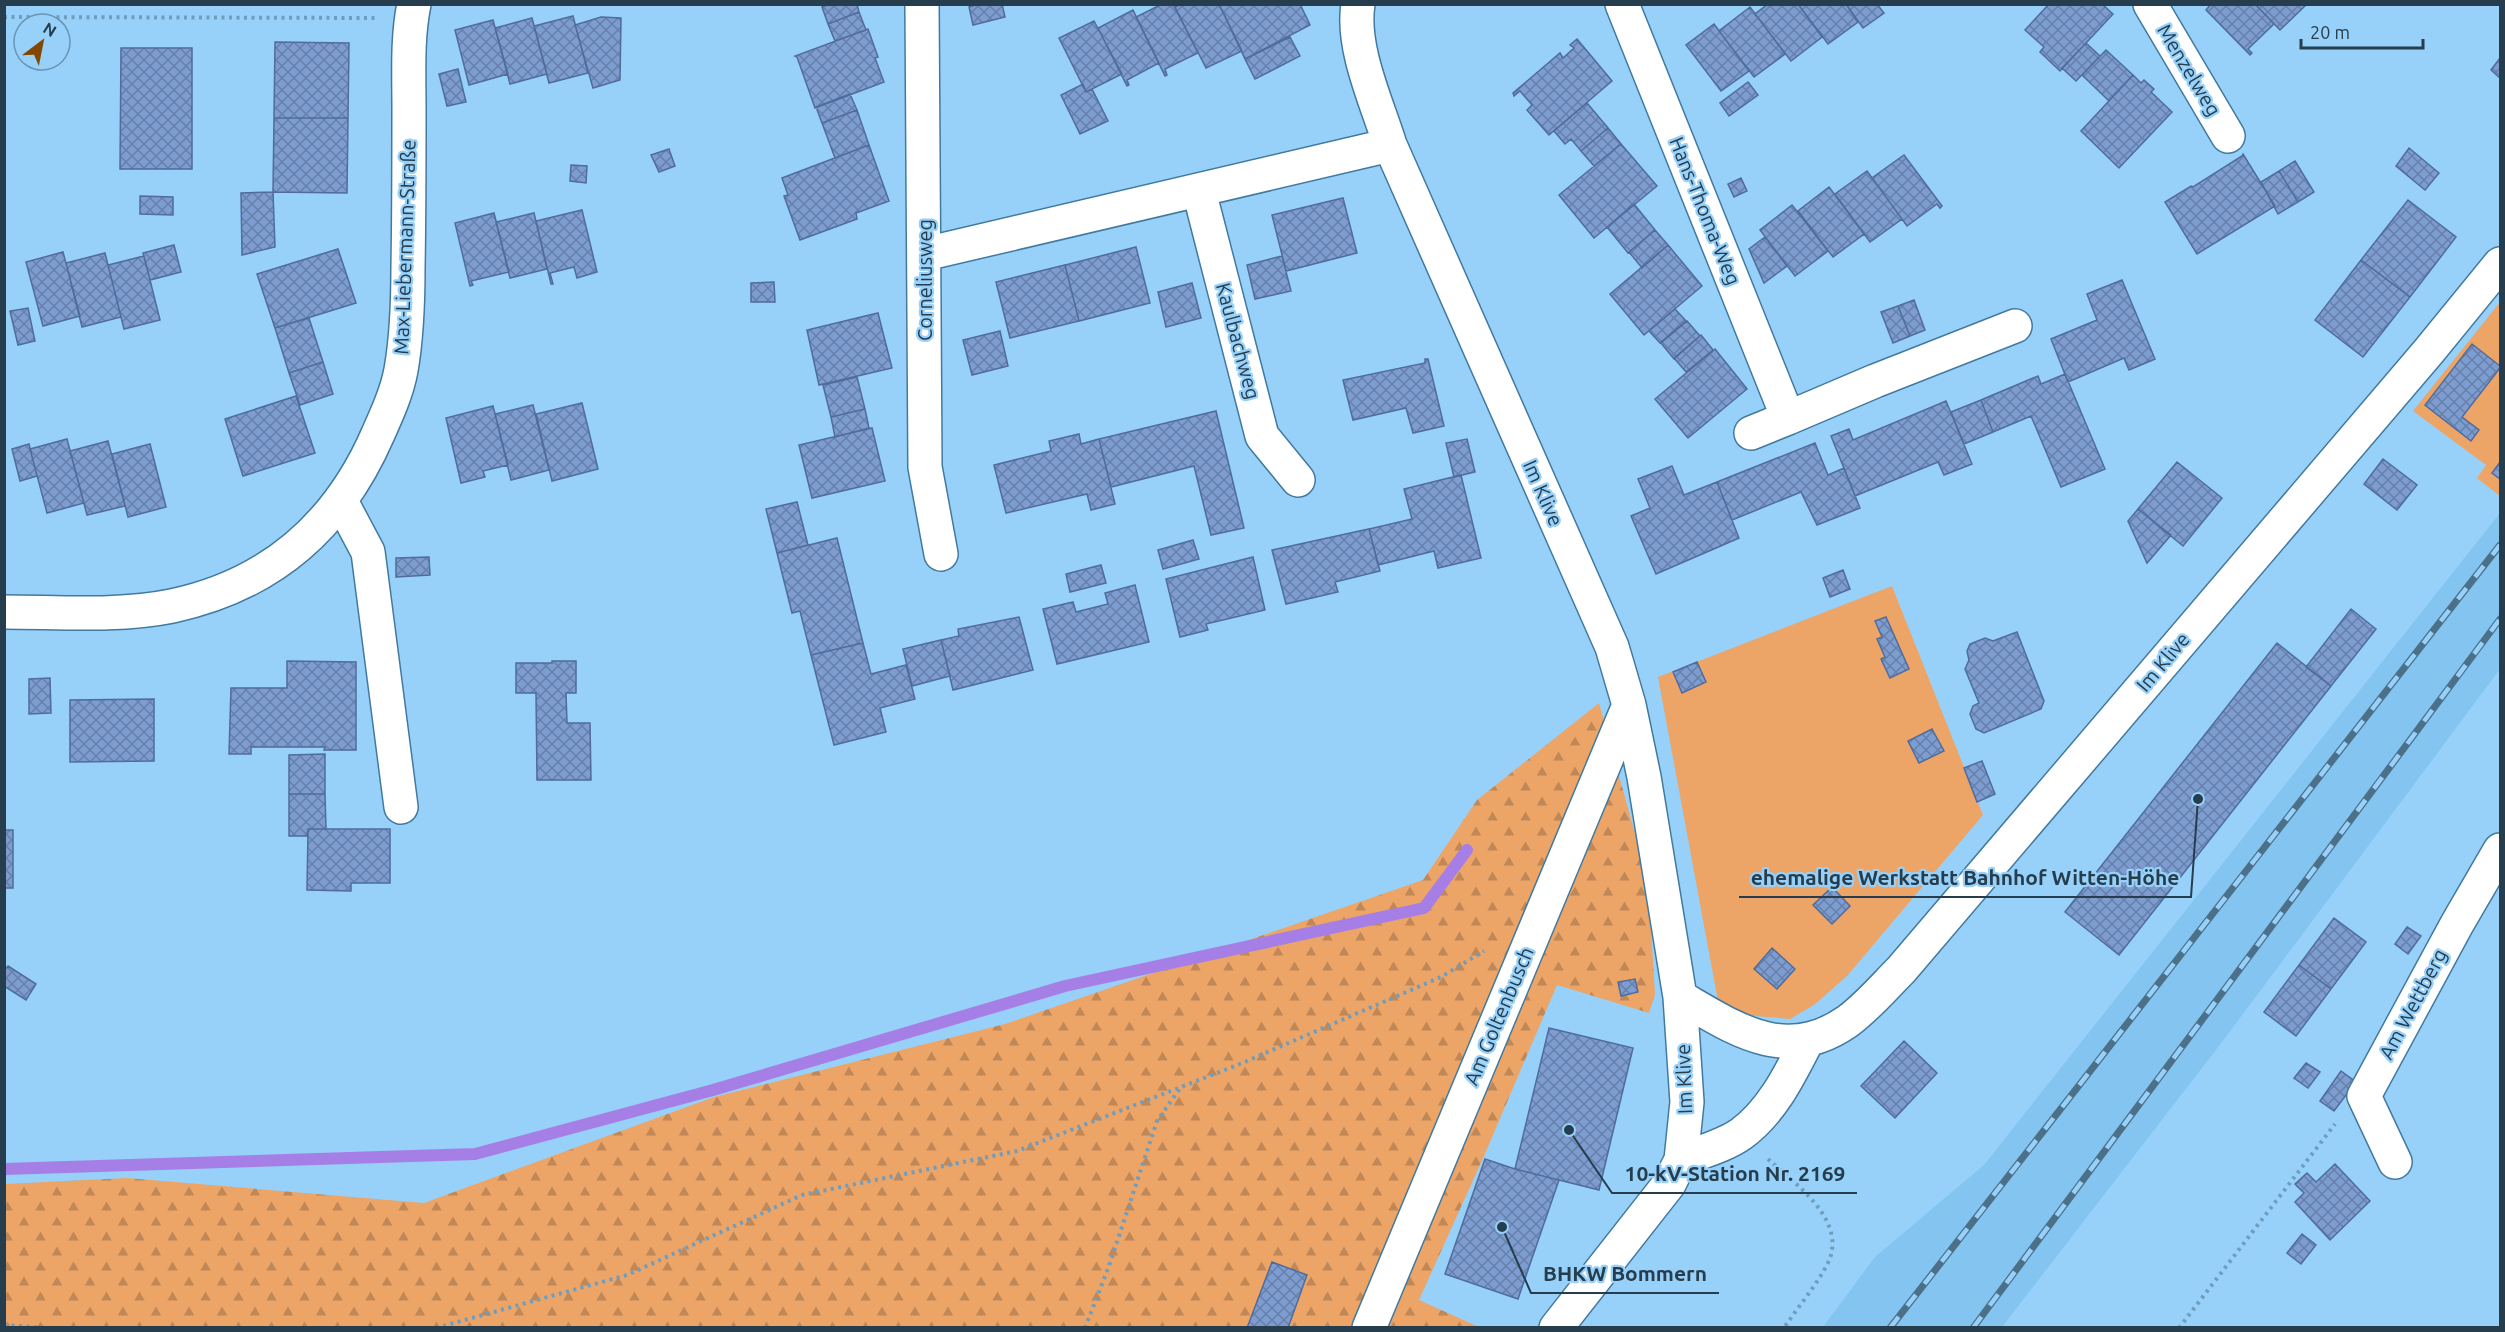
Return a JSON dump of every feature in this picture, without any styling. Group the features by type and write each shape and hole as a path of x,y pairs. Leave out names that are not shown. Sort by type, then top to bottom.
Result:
{"street":[{"name":"Corneliusweg","path":"922,4 925,466 941,554"},
{"name":"Im Klive","path":"1358,4 1356,19 1362,58 1390,145 1612,647 1629,705 1644,777 1680,997 1687,1102 1681,1160 1654,1206 1556,1328"},
{"name":"Hans-Thoma-Weg","path":"1622,4 1788,418"},
{"name":"Menzelweg","path":"2150,4 2228,136"},
{"name":"Max-Liebermann-Straße","path":"4,612 126,612 172,606 213,593 257,575 282,561 326,520 341,501 367,459 387,415 400,373 407,321 412,11"},
{"path":"925,254 1390,145"},
{"name":"Kaulbachweg","path":"1199,191 1262,436 1298,480"},
{"name":"Im Klive","path":"1680,997 1738,1031 1776,1042 1808,1039 1848,1021 1901,970 2421,360 2500,264"},
{"path":"1751,433 2015,326"},
{"path":"341,501 368,552 401,807"},
{"name":"Am Goltenbusch","path":"1369,1328 1629,705"},
{"name":"Am Wettberg","path":"2364,1096 2457,924 2500,850"},
{"path":"1681,1160 1741,1134 1765,1111 1784,1085 1808,1039"},
{"path":"2364,1096 2395,1162"}],"path":[{"path":"4,17 412,11"},
{"path":"436,1328 627,1275 802,1195 1017,1151 1182,1087 1441,977 1490,948"},
{"path":"1086,1328 1157,1121 1182,1087"},
{"path":"2179,1328 2335,1124 2364,1096"},
{"path":"1741,1134 1810,1198 1821,1211 1829,1227 1831,1246 1828,1264 1784,1328"},
{"path":"4,1325 49,1328"}],"shaded area":[{"path":"2500,513 2500,669 2222,1042 2002,1327 1823,1327 1875,1257 1984,1165"}],"green space":[{"path":"2500,302 2500,496 2477,478 2486,465 2413,411"},
{"path":"1892,586 1983,815 1847,976 1814,1005 1790,1019 1745,1015 1718,1001 1658,677"},
{"path":"1599,703 1648,881 1655,994 1649,1013 1557,985 1419,1300 1479,1327 5,1328 5,1184 127,1178 424,1203 714,1097 1005,1024 1423,880 1477,800"}],"building":[{"path":"830,4 857,4 859,12 828,24 822,7"},
{"path":"978,4 1002,4 1005,17 973,25 969,7"},
{"path":"1162,4 1173,4 1198,53 1165,69 1167,75 1165,76 1136,17"},
{"path":"1181,4 1219,4 1242,51 1206,68 1175,7"},
{"path":"1219,4 1300,4 1310,25 1245,59"},
{"path":"1768,4 1798,4 1822,37 1791,61 1755,14"},
{"path":"1798,4 1846,4 1858,22 1828,44"},
{"path":"1846,4 1877,4 1884,13 1863,28"},
{"path":"2049,4 2102,4 2113,14 2060,71 2040,52 2044,47 2025,30"},
{"path":"2211,4 2255,4 2274,24 2248,49 2252,53 2250,55 2206,10"},
{"path":"2255,4 2307,4 2280,30"},
{"path":"1750,7 1785,54 1754,77 1719,31"},
{"path":"1133,10 1159,63 1127,80 1129,85 1127,86 1098,28"},
{"path":"859,12 866,30 835,41 828,24"},
{"path":"573,16 588,73 549,83 534,26"},
{"path":"601,17 621,18 620,80 593,88 575,25"},
{"path":"532,18 547,74 510,84 495,28"},
{"path":"493,20 508,74 469,85 455,30"},
{"path":"1094,21 1122,74 1086,92 1059,38"},
{"path":"1714,24 1749,71 1721,91 1686,45"},
{"path":"868,29 884,82 815,108 795,56"},
{"path":"1290,37 1300,56 1255,79 1245,59"},
{"path":"1577,39 1612,81 1549,135 1527,110 1532,105 1520,91 1514,96 1513,93 1560,53 1563,58 1574,48 1570,45"},
{"path":"275,42 349,43 348,118 274,118"},
{"path":"2086,43 2100,56 2076,81 2062,68"},
{"path":"121,48 192,48 192,169 120,169"},
{"path":"2106,50 2133,75 2109,101 2082,75"},
{"path":"2500,58 2500,78 2491,70"},
{"path":"458,69 466,102 447,106 439,74"},
{"path":"2133,75 2141,83 2144,80 2154,89 2151,92 2172,112 2119,168 2081,131"},
{"path":"1748,82 1758,95 1729,116 1720,103"},
{"path":"1083,84 1086,92 1092,89 1108,121 1080,134 1061,95"},
{"path":"850,94 857,110 822,123 816,107"},
{"path":"1587,103 1608,128 1581,151 1571,139 1565,144 1554,131"},
{"path":"857,110 869,145 835,158 822,123"},
{"path":"274,118 348,118 347,193 273,192"},
{"path":"1608,128 1621,144 1594,166 1581,151"},
{"path":"1621,144 1657,186 1594,238 1559,195"},
{"path":"869,145 889,201 856,213 857,219 800,240 784,196 788,195 782,178"},
{"path":"2409,148 2439,173 2425,190 2396,166"},
{"path":"669,149 675,166 659,172 651,155"},
{"path":"2243,154 2275,206 2197,254 2165,202 2191,186 2193,187"},
{"path":"1904,155 1942,206 1940,208 1937,204 1907,226 1872,178"},
{"path":"2295,161 2314,192 2298,202 2279,171"},
{"path":"571,165 587,166 586,183 570,181"},
{"path":"1867,171 1902,219 1870,242 1835,194"},
{"path":"2279,171 2298,202 2278,214 2261,182"},
{"path":"1741,178 1747,191 1734,197 1728,184"},
{"path":"1829,187 1864,234 1833,257 1798,211"},
{"path":"273,192 275,247 242,255 241,193"},
{"path":"140,196 173,197 173,215 140,214"},
{"path":"1343,198 1357,253 1286,271 1272,215"},
{"path":"2408,200 2456,237 2410,297 2361,260"},
{"path":"1634,204 1655,230 1628,253 1607,227"},
{"path":"1792,205 1828,251 1795,276 1760,230"},
{"path":"582,210 597,272 577,278 574,267 550,273 553,284 551,284 536,221"},
{"path":"494,213 509,272 471,281 473,285 470,286 455,223"},
{"path":"534,213 547,269 510,278 496,222"},
{"path":"1655,230 1668,245 1642,268 1629,252"},
{"path":"1765,237 1787,266 1764,283 1749,249"},
{"path":"174,245 181,272 150,280 143,253"},
{"path":"1668,245 1702,286 1644,335 1610,294"},
{"path":"1136,247 1150,303 1079,321 1065,265"},
{"path":"338,249 356,303 275,328 257,274"},
{"path":"63,252 80,316 43,326 26,262"},
{"path":"105,253 121,317 82,327 66,263"},
{"path":"144,256 160,320 124,329 108,265"},
{"path":"1282,256 1291,291 1255,299 1247,265"},
{"path":"2361,260 2410,297 2363,357 2315,320"},
{"path":"1065,265 1079,321 1010,338 996,282"},
{"path":"2122,280 2155,359 2129,370 2124,358 2068,382 2051,339 2097,320 2087,294"},
{"path":"774,282 775,302 751,302 751,283"},
{"path":"1192,283 1201,318 1166,327 1158,292"},
{"path":"1914,300 1925,330 1910,336 1898,306"},
{"path":"1898,306 1910,336 1893,343 1881,312"},
{"path":"28,308 35,341 18,345 10,311"},
{"path":"1675,309 1686,321 1660,343 1649,331"},
{"path":"878,313 892,368 819,385 807,330"},
{"path":"309,318 323,362 289,373 275,328"},
{"path":"1687,321 1700,336 1674,359 1661,343"},
{"path":"1000,331 1008,366 972,375 963,340"},
{"path":"1701,335 1713,350 1686,372 1674,358"},
{"path":"2472,344 2500,368 2462,417 2479,430 2471,441 2425,405"},
{"path":"1715,349 1747,389 1688,438 1655,399"},
{"path":"1425,359 1428,359 1444,426 1413,433 1406,408 1353,420 1343,380 1425,363"},
{"path":"323,362 333,394 300,405 289,373"},
{"path":"2065,374 2105,469 2061,487 2031,416 1993,432 1981,400 2038,376 2041,384"},
{"path":"857,377 865,409 831,417 823,385"},
{"path":"296,396 315,453 243,476 225,419"},
{"path":"1981,400 1993,432 1964,444 1951,412"},
{"path":"1946,401 1972,464 1944,475 1938,462 1855,496 1831,436 1849,429 1853,440"},
{"path":"582,403 598,469 552,481 536,414"},
{"path":"533,405 549,470 511,480 495,414"},
{"path":"493,406 508,465 483,471 485,477 461,483 446,418"},
{"path":"865,409 869,428 835,437 831,417"},
{"path":"1216,411 1244,528 1211,535 1194,466 1111,487 1099,439"},
{"path":"872,428 885,481 812,498 799,445"},
{"path":"1079,434 1081,444 1099,439 1115,504 1091,510 1087,494 1006,513 994,465 1051,451 1049,441"},
{"path":"67,439 84,503 47,513 30,449"},
{"path":"1467,439 1475,472 1454,477 1446,443"},
{"path":"108,441 125,506 87,515 70,451"},
{"path":"1815,443 1828,475 1844,468 1860,508 1817,525 1801,492 1732,520 1717,482"},
{"path":"29,444 37,476 20,481 12,449"},
{"path":"150,444 166,507 128,517 112,454"},
{"path":"2383,459 2417,485 2397,510 2364,484"},
{"path":"2177,462 2222,498 2183,546 2138,509"},
{"path":"2500,462 2500,479 2492,473"},
{"path":"1672,466 1684,495 1717,482 1739,538 1656,574 1631,516 1650,508 1638,479"},
{"path":"1461,475 1481,558 1438,568 1434,551 1378,565 1369,529 1412,519 1404,489"},
{"path":"797,502 808,545 777,553 766,509"},
{"path":"2138,509 2171,535 2147,563 2128,521"},
{"path":"1369,529 1380,571 1335,582 1338,592 1286,604 1272,550"},
{"path":"837,538 863,643 811,655 800,611 792,613 777,553"},
{"path":"1193,540 1199,559 1163,569 1158,550"},
{"path":"429,557 430,575 396,577 396,558"},
{"path":"1253,557 1265,610 1206,624 1208,630 1180,637 1166,579"},
{"path":"1101,565 1106,583 1070,592 1066,574"},
{"path":"1843,570 1850,589 1830,597 1823,578"},
{"path":"1135,585 1149,642 1057,664 1043,609 1073,602 1076,612 1108,604 1105,593"},
{"path":"2351,609 2376,629 2331,686 2306,667"},
{"path":"1019,617 1033,670 953,690 941,640 959,636 958,629"},
{"path":"1886,617 1909,669 1890,678 1881,659 1885,657 1877,639 1882,637 1875,621"},
{"path":"2017,632 2044,701 2041,709 1984,733 1976,729 1970,714 1973,706 1979,703 1965,669 1969,660 1967,651 1970,644 1985,638 1993,641"},
{"path":"941,640 950,676 912,686 903,649"},
{"path":"863,643 871,674 906,665 915,699 880,708 886,732 834,745 811,655"},
{"path":"2277,643 2331,686 2119,955 2065,912"},
{"path":"287,661 356,662 356,750 324,750 325,747 251,747 251,754 229,754 231,688 287,688"},
{"path":"552,661 576,661 576,693 566,693 567,723 590,723 591,780 537,780 536,693 516,693 516,663 552,663"},
{"path":"1697,662 1706,682 1682,693 1673,672"},
{"path":"50,678 51,713 29,714 29,679"},
{"path":"154,699 154,761 70,762 70,700"},
{"path":"1932,729 1944,751 1919,763 1908,741"},
{"path":"325,754 325,794 289,794 289,755"},
{"path":"1982,761 1995,794 1977,802 1964,768"},
{"path":"289,794 325,794 326,829 308,829 307,836 289,836"},
{"path":"308,829 390,829 390,883 351,883 351,891 307,890"},
{"path":"4,830 13,830 13,888 4,888"},
{"path":"1832,887 1850,906 1832,924 1813,905"},
{"path":"2334,918 2366,942 2331,989 2299,965"},
{"path":"2407,927 2421,936 2408,954 2395,944"},
{"path":"1772,948 1795,969 1777,989 1754,969"},
{"path":"2299,965 2331,989 2296,1036 2264,1012"},
{"path":"8,966 36,984 26,1000 4,986 4,971"},
{"path":"1635,979 1638,992 1621,996 1618,982"},
{"path":"1549,1028 1633,1048 1599,1190 1515,1169"},
{"path":"1904,1041 1937,1073 1895,1118 1861,1086"},
{"path":"2306,1063 2320,1072 2308,1088 2294,1078"},
{"path":"2341,1071 2356,1082 2334,1111 2320,1101"},
{"path":"1485,1159 1559,1180 1518,1299 1445,1274"},
{"path":"2335,1164 2370,1201 2330,1240 2295,1202 2304,1193 2295,1184 2307,1173 2316,1182"},
{"path":"2302,1234 2316,1245 2301,1264 2287,1253"},
{"path":"1272,1262 1307,1275 1288,1328 1247,1328"}],"waterway":[{"path":"4,1169 475,1154 713,1090 1065,986 1424,908 1467,850"}],"railway":[{"path":"1890,1328 2500,545"},
{"path":"1973,1328 2500,619"}],"place":[{"name":"ehemalige Werkstatt Bahnhof Witten-Höhe","path":"2198,799"},
{"name":"10-kV-Station Nr. 2169","path":"1569,1130"},
{"name":"BHKW Bommern","path":"1502,1227"}]}
